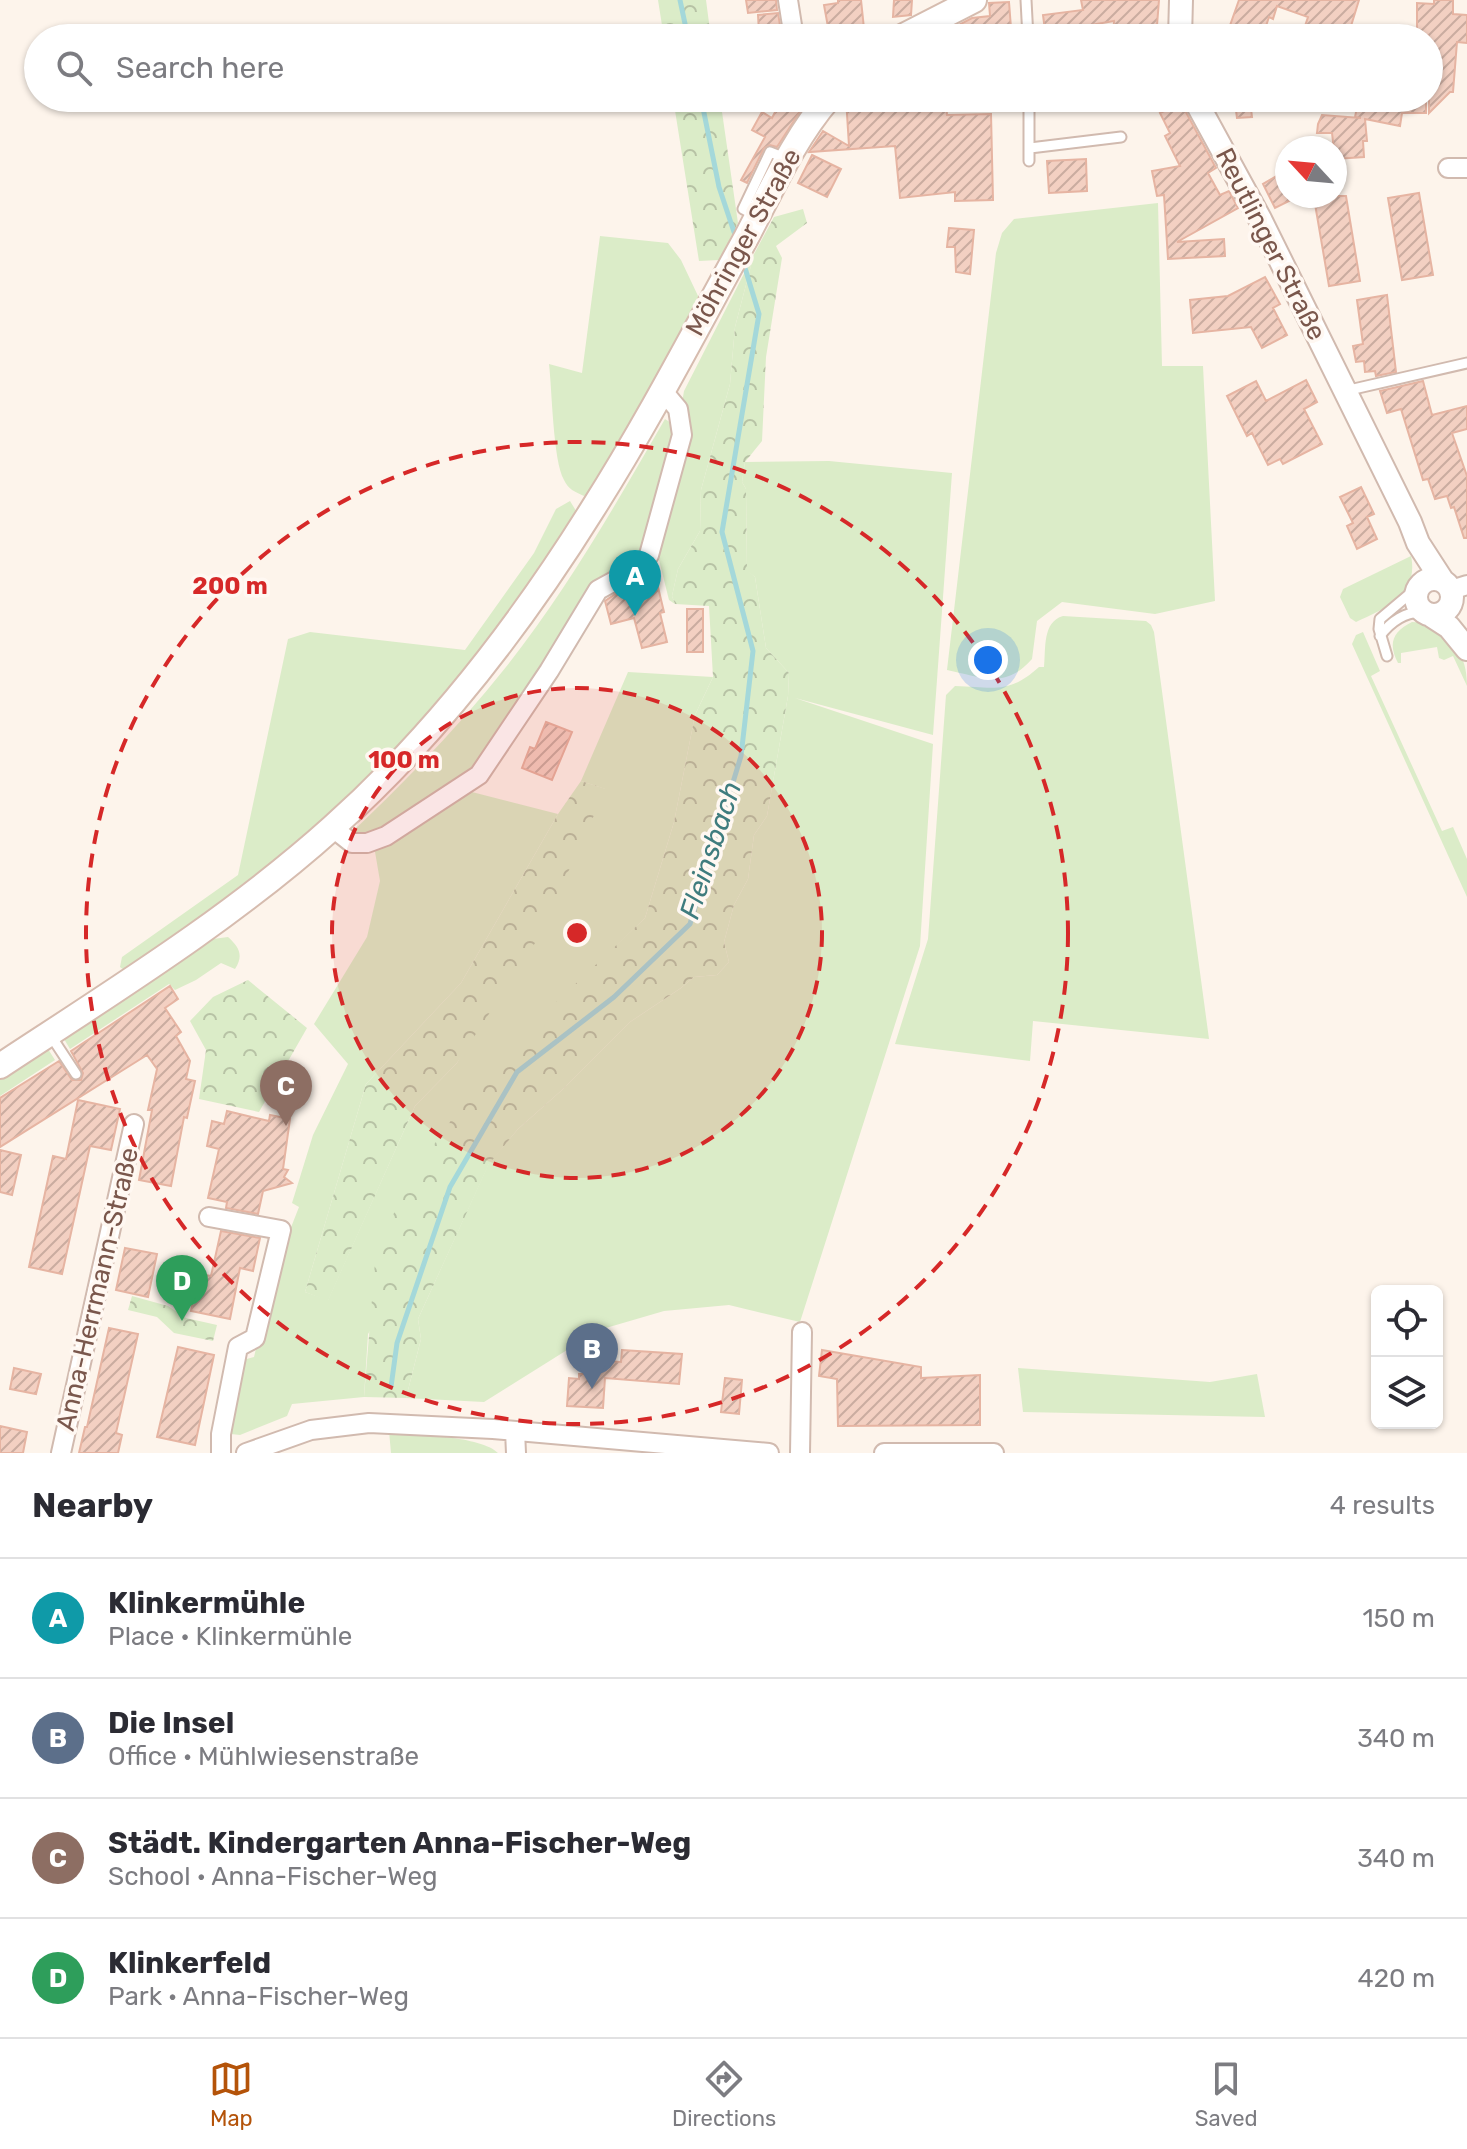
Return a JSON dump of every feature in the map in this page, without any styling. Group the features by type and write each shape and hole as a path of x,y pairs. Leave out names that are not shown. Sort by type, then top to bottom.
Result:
{"main road":[{"path":"927,24 974,0"},
{"name":"Möhringer Straße","path":"0,1066 219,918 333,828 399,764 459,699 522,617 593,509 662,390 812,112"}],"street":[{"path":"788,0 792,24"},
{"path":"1180,24 1181,0"},
{"name":"Reutlinger Straße","path":"1202,112 1260,219 1418,543 1422,577 1442,588 1467,640"},
{"path":"333,828 352,843 367,843 386,836 479,775 549,671 598,590 640,567 649,555 682,435 678,409 662,390"},
{"path":"1428,614 1447,611 1442,588 1415,599 1428,614 1449,627 1467,649"},
{"name":"Anna-Herrmann-Straße","path":"61,1453 134,1124"},
{"path":"209,1217 281,1230 255,1338 238,1347 221,1434 221,1453"},
{"path":"800,1453 802,1332"},
{"path":"246,1453 265,1450 311,1430 369,1423 515,1431 769,1453"},
{"path":"515,1431 516,1453"},
{"path":"884,1453 994,1453"}],"lane":[{"path":"1026,0 1027,24"},
{"path":"1029,112 1029,161"},
{"path":"1030,148 1121,137"},
{"path":"1345,391 1467,363"},
{"path":"1387,656 1379,624 1386,612 1442,588"},
{"path":"1380,636 1403,617 1416,612 1428,614"},
{"path":"50,1033 76,1074"}],"green space":[{"path":"658,0 706,0 709,24 662,24"},
{"path":"675,112 722,112 738,223 719,260 699,261"},
{"path":"1158,203 1162,366 1203,366 1215,601 1155,614 1062,602 1037,621 1032,659 1012,675 992,679 947,670 996,253 1002,233 1014,219"},
{"path":"803,209 807,223 776,246 782,258 766,357 762,441 745,462 742,482 746,489 747,570 755,577 766,648 789,673 788,696 767,816 754,835 748,879 734,905 724,942 729,962 717,975 694,977 630,1022 518,1129 489,1164 418,1319 421,1339 406,1398 364,1397 375,1262 404,1187 491,1064 645,918 674,822 695,715 713,677 709,606 675,604 672,596 678,569 700,531 701,490 730,384 735,327 754,254 774,217"},
{"path":"600,236 668,243 681,260 699,298 592,493 584,496 568,486 560,471 549,364 582,373"},
{"path":"754,254 735,327 730,384 701,490 700,531 678,569 672,596 675,604 669,600 657,552 684,391"},
{"path":"665,419 671,423 673,431 645,545 637,560 598,583 474,770 455,786 364,839 351,833 451,732 528,638 590,546"},
{"path":"829,461 952,473 933,735 795,698 933,744 920,946 800,1322 729,1305 664,1311 599,1330 484,1402 406,1398 421,1339 418,1319 489,1163 518,1129 630,1022 694,977 717,975 729,962 724,942 734,905 748,879 754,835 767,816 788,696 789,673 766,648 755,577 747,571 746,489 742,482 745,462"},
{"path":"570,501 578,514 557,545 471,665 399,750 303,841 197,920 124,970 120,967 122,957 238,875 288,639 310,632 465,650 534,553 556,509"},
{"path":"1411,556 1410,580 1398,598 1356,622 1350,618 1340,597 1343,589"},
{"path":"1063,616 1146,621 1154,632 1209,1039 1033,1021 1030,1061 895,1044 928,939 946,695 955,686 1009,686 1044,667 1048,630 1056,619"},
{"path":"1412,622 1429,623 1452,644 1464,665 1467,686 1453,656 1444,660 1439,658 1437,647 1401,653 1401,663 1398,663 1393,650 1394,639 1400,630"},
{"path":"1363,632 1380,671 1371,676 1442,831 1453,827 1467,859 1467,897 1352,644 1356,635"},
{"path":"628,672 713,677 695,715 674,822 645,918 609,953 368,1334 364,1397 292,1404 287,1416 240,1435 231,1434 227,1423 239,1361 254,1357 277,1263 299,1207 292,1203 313,1135 348,1064 314,1024 367,937 380,881 374,846 401,838 468,791 558,814 461,983 366,1084 305,1292 328,1300 415,1106 457,1063 605,789 581,781"},
{"path":"581,781 606,789 537,940 457,1063 415,1106 328,1301 305,1292 366,1084 461,983 558,814"},
{"path":"228,937 239,952 235,969 221,963 175,990 169,984 70,1049 64,1039 213,939"},
{"path":"248,980 307,1028 259,1112 199,1099 206,1050 190,1021 213,997"},
{"path":"48,1049 55,1060 0,1096 0,1080"},
{"path":"132,1296 168,1306 186,1318 217,1325 213,1341 174,1333 157,1317 128,1310"},
{"path":"1018,1368 1210,1382 1257,1374 1265,1417 1023,1412"},
{"path":"389,1431 478,1443 498,1453 391,1453"}],"building":[{"path":"746,0 776,0 777,10 748,13"},
{"path":"838,0 861,0 864,24 827,24 824,5 838,3"},
{"path":"894,0 912,0 911,15 893,17"},
{"path":"1081,0 1159,0 1157,24 1114,24 1114,21 1044,24 1043,15 1083,10"},
{"path":"1239,0 1359,0 1352,24 1306,24 1308,17 1277,6 1273,19 1269,17 1267,24 1231,24"},
{"path":"1434,0 1453,0 1453,14 1467,15 1467,43 1457,42 1453,92 1443,99 1443,24 1417,24 1417,3 1434,4"},
{"path":"1009,2 1011,24 960,24 972,18 990,16 989,3"},
{"path":"778,13 780,24 759,24 758,15"},
{"path":"762,112 772,118 775,112 800,112 777,147 770,145 764,148 747,183 741,180 765,137 752,130"},
{"path":"847,112 991,114 993,200 955,201 955,192 900,198 895,146 809,152 823,131 849,146"},
{"path":"1186,112 1216,168 1208,173 1220,195 1229,191 1238,208 1177,242 1224,239 1225,256 1168,259 1164,195 1157,196 1152,171 1180,166 1165,136 1170,133 1160,113"},
{"path":"1236,112 1251,112 1252,117 1237,118"},
{"path":"1356,112 1426,112 1402,113 1400,126 1365,119 1367,141 1363,141 1364,157 1347,158 1347,136 1317,133 1322,115 1361,118 1355,117"},
{"path":"812,155 841,169 827,197 798,183"},
{"path":"1086,159 1087,191 1049,193 1047,161"},
{"path":"1275,177 1275,208 1263,184"},
{"path":"1419,193 1433,275 1402,280 1388,198"},
{"path":"1347,202 1360,281 1329,286 1316,208 1347,208"},
{"path":"949,228 974,230 970,274 956,272 955,247 947,247"},
{"path":"1265,277 1280,304 1273,308 1287,335 1262,348 1251,327 1193,333 1190,300 1228,296"},
{"path":"1387,295 1396,372 1376,376 1375,371 1365,372 1364,361 1356,362 1353,346 1363,344 1357,300"},
{"path":"1306,380 1317,402 1304,409 1322,444 1283,464 1280,459 1268,465 1252,433 1247,436 1227,396 1256,381 1266,401"},
{"path":"1423,381 1432,415 1467,406 1467,429 1452,433 1467,476 1467,538 1464,538 1447,496 1435,499 1428,479 1423,480 1401,409 1387,413 1380,391"},
{"path":"1361,487 1374,514 1367,517 1377,539 1357,549 1347,526 1353,523 1340,497"},
{"path":"657,583 667,642 642,648 634,618 611,624 605,601 617,593"},
{"path":"687,609 703,609 703,652 687,652"},
{"path":"546,722 572,732 552,780 522,768 530,747 535,749"},
{"path":"170,986 178,999 165,1008 181,1032 176,1036 190,1061 186,1079 195,1081 187,1118 184,1117 171,1186 139,1180 157,1069 147,1055 0,1147 0,1098 59,1061 72,1080 81,1080 83,1073 71,1051"},
{"path":"78,1100 120,1109 111,1150 90,1146 62,1274 29,1267 53,1156 66,1159"},
{"path":"227,1111 269,1121 270,1115 290,1119 283,1169 288,1170 284,1177 292,1183 263,1191 258,1214 226,1208 227,1202 208,1198 219,1149 207,1146 212,1121 224,1124"},
{"path":"0,1150 21,1155 12,1195 0,1192"},
{"path":"221,1231 260,1238 253,1271 240,1268 230,1319 191,1311 199,1274 211,1276"},
{"path":"125,1248 157,1254 148,1297 116,1290"},
{"path":"109,1328 138,1334 116,1433 122,1435 118,1453 79,1453 87,1427"},
{"path":"178,1347 214,1355 195,1445 157,1437"},
{"path":"622,1350 682,1354 679,1384 605,1378 603,1408 567,1406 569,1378 579,1379 584,1366 592,1366 592,1360 621,1362"},
{"path":"822,1350 921,1367 921,1378 980,1375 980,1425 838,1426 837,1379 819,1376"},
{"path":"14,1368 41,1374 36,1394 10,1389"},
{"path":"725,1378 742,1380 739,1414 721,1412"},
{"path":"0,1426 27,1432 23,1453 0,1453"}],"waterway":[{"name":"Fleinsbach","path":"680,0 685,24"},
{"name":"Fleinsbach","path":"704,112 719,187 734,232"},
{"name":"Fleinsbach","path":"391,1387 397,1343 450,1187 517,1072 614,997 690,924 741,756 753,651 722,532 759,314 745,268"}],"place":[{"name":"Klinkermühle","path":"635,616"},
{"name":"Städt. Kindergarten Anna-Fischer-Weg","path":"286,1126"},
{"name":"Klinkerfeld","path":"182,1321"},
{"name":"Die Insel","path":"592,1389"}]}
